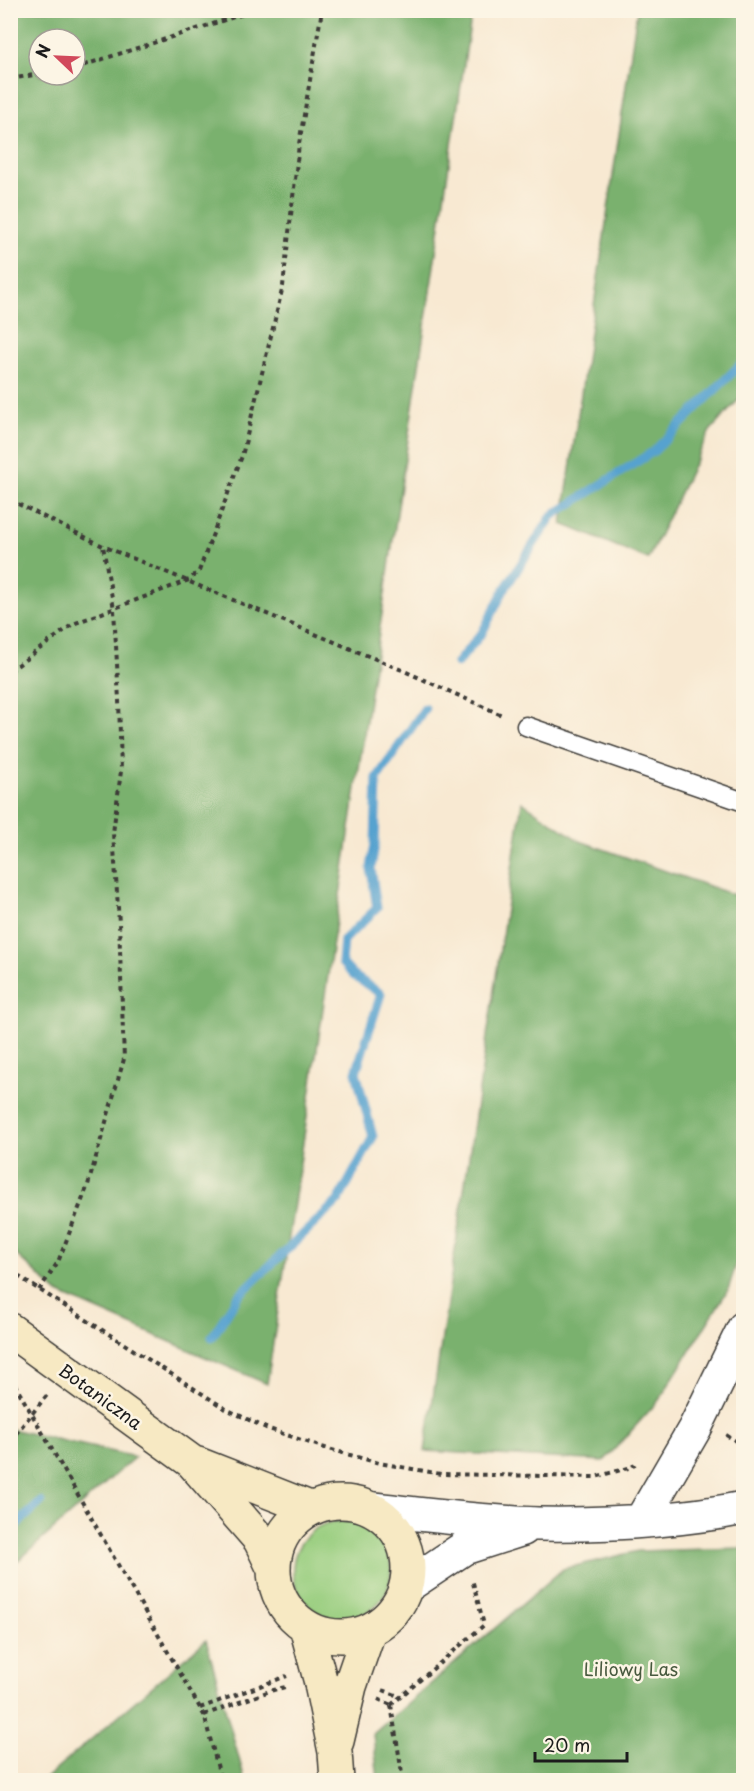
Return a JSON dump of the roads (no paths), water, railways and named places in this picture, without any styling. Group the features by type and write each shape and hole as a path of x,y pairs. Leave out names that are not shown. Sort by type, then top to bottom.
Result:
{"main road":[{"name":"Botaniczna","path":"10,1330 192,1462 260,1540 273,1567"},
{"name":"Botaniczna","path":"192,1462 310,1508"},
{"path":"331,1502 353,1502 373,1509 391,1523 404,1541 409,1564 407,1586 399,1605 386,1620 369,1631 348,1637 326,1635 306,1627 288,1612 277,1590 273,1567 278,1544 291,1523 310,1508 331,1502"},
{"path":"306,1627 320,1679 336,1766"},
{"path":"336,1766 350,1686 369,1631"}],"street":[{"path":"641,1521 695,1428 744,1328"},
{"path":"373,1509 460,1533 538,1524 641,1521 744,1508"},
{"path":"407,1586 460,1533"}],"lane":[{"path":"526,726 744,802"}],"waterway":[{"path":"457,663 482,633 504,590 552,516 654,451 744,361"},
{"path":"212,1337 238,1296 338,1201 373,1137 356,1072 381,994 353,975 342,963 344,940 377,908 371,868 375,844 377,778 425,708"},
{"path":"10,1531 41,1502"}],"park label":[{"name":"Liliowy Las","path":"631,1668"}]}
